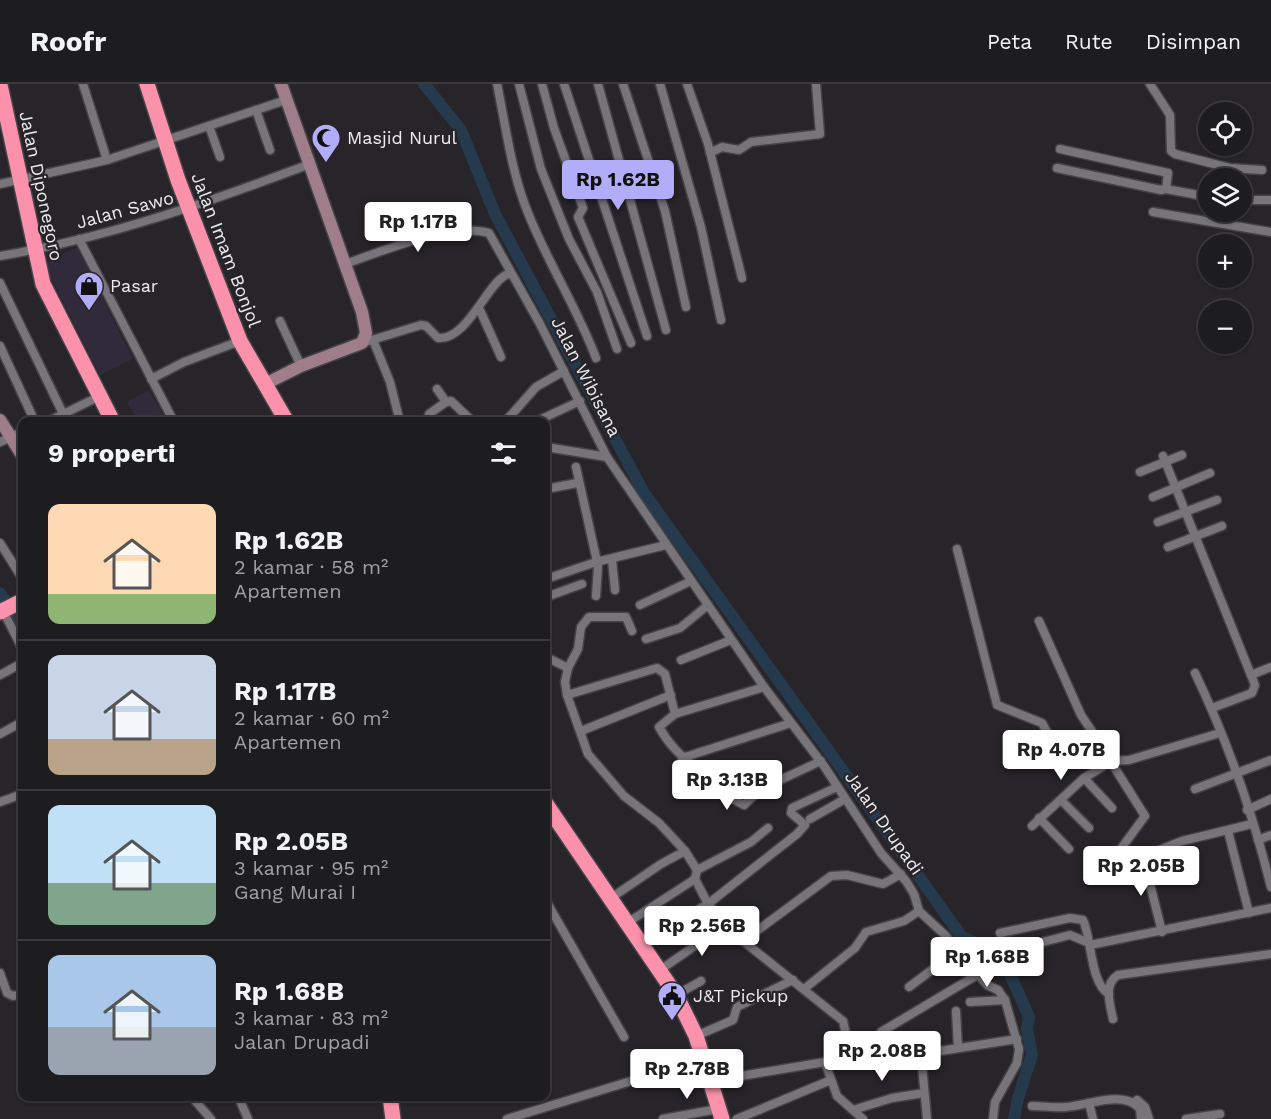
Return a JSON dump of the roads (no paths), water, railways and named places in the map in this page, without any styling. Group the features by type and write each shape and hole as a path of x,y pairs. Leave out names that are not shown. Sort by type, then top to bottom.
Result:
{"highway":[{"name":"Jalan Imam Bonjol","path":"147,84 164,139 240,341 284,417"},
{"name":"Jalan Diponegoro","path":"1,93 3,120 43,284 110,417"},
{"path":"550,810 676,995 696,1036 720,1114"},
{"path":"391,1101 393,1119"}],"street":[{"path":"82,84 107,160"},
{"path":"282,84 345,264 365,325 366,337 390,382 399,417"},
{"path":"496,84 512,162 528,212 584,326 596,358"},
{"path":"519,84 541,169 569,239 597,292 617,349"},
{"path":"542,84 554,128 583,208 578,217 631,343"},
{"path":"564,84 647,336"},
{"path":"598,84 666,330"},
{"path":"623,84 665,211 686,307"},
{"path":"660,84 701,227 721,320"},
{"path":"687,84 710,153 742,278"},
{"path":"710,153 722,147 739,150 750,142 820,134 816,84"},
{"path":"1150,84 1170,116 1170,145 1174,153 1230,168 1262,170"},
{"path":"0,184 107,160 286,100"},
{"path":"256,110 270,150"},
{"path":"209,126 220,157"},
{"path":"1060,149 1168,174 1166,189"},
{"name":"Jalan Sawo","path":"0,256 79,239 190,209 310,164"},
{"path":"1057,168 1161,190 1198,195"},
{"path":"1252,200 1271,200"},
{"path":"1153,212 1271,232"},
{"name":"Jalan Wibisana","path":"345,264 428,236 485,232 496,245 509,274 540,324 607,457 708,605"},
{"path":"79,239 171,417"},
{"path":"265,384 301,366 421,325 426,326 438,338 445,338 479,308 500,278 509,274"},
{"path":"0,283 65,417"},
{"path":"479,308 501,357"},
{"path":"280,321 301,366"},
{"path":"151,379 184,362 240,341"},
{"path":"0,346 33,417"},
{"path":"509,417 536,387 564,370"},
{"path":"437,389 446,402"},
{"path":"67,417 100,396"},
{"path":"429,417 429,414 451,401 468,417"},
{"path":"546,417 580,401"},
{"path":"0,420 11,437"},
{"path":"550,448 607,457"},
{"path":"1140,472 1164,459 1182,455"},
{"path":"1164,459 1255,685 1252,693 1212,708"},
{"path":"576,467 577,483 597,562 596,596"},
{"path":"1153,497 1210,473"},
{"path":"550,488 577,483"},
{"path":"1158,522 1217,500"},
{"path":"1168,547 1222,526"},
{"path":"0,543 18,572"},
{"path":"550,578 597,562 666,545"},
{"path":"957,549 997,705 1042,723 1060,756 1095,738"},
{"path":"612,560 615,590"},
{"path":"640,605 691,581"},
{"path":"550,596 582,584"},
{"path":"646,639 680,628 708,605"},
{"name":"Jalan Drupadi","path":"708,605 764,687 821,761 881,853 901,874 914,894 919,911 945,935 987,986 998,990 1005,1000"},
{"path":"8,608 18,637"},
{"path":"632,631 627,617 588,618 581,627 578,649 568,668 565,682 567,694 591,760 624,796 659,823 685,852 708,903 743,941 843,1021 849,1047"},
{"path":"1039,621 1065,684 1095,738 1145,816 1120,850"},
{"path":"681,660 731,640"},
{"path":"550,659 568,668"},
{"path":"0,675 18,665"},
{"path":"1251,675 1271,667"},
{"path":"567,694 657,668 663,671 675,714"},
{"path":"1195,673 1212,708 1237,774 1269,872 1271,887"},
{"path":"764,687 675,714 659,727 682,758 696,768 696,779 744,805 760,789 821,761"},
{"path":"581,731 671,695"},
{"path":"682,758 791,723"},
{"path":"0,734 18,724"},
{"path":"1032,826 1084,778 1111,761 1129,760 1220,732"},
{"path":"1195,789 1271,760"},
{"path":"1084,778 1112,808"},
{"path":"644,946 665,929 708,903 770,858 805,825 790,809 837,787"},
{"path":"0,802 18,795"},
{"path":"810,819 845,799"},
{"path":"1061,800 1089,828"},
{"path":"1247,810 1271,800"},
{"path":"1039,818 1069,849"},
{"path":"1162,932 1144,858 1182,841 1252,824"},
{"path":"627,923 696,874 751,842 768,828"},
{"path":"1228,831 1249,913"},
{"path":"1257,840 1271,835"},
{"path":"611,897 661,864 685,852"},
{"path":"743,941 831,876 847,875 883,884 901,874"},
{"path":"1012,950 1071,935 1089,944 1162,932 1271,908"},
{"path":"550,909 624,1037"},
{"path":"804,989 855,948 866,932 873,928 904,921 919,911"},
{"path":"1000,933 1079,918 1085,925 1100,985 1109,994"},
{"path":"660,970 728,923"},
{"path":"909,987 957,951"},
{"path":"1113,1019 1109,994 1112,979 1118,975 1271,954"},
{"path":"0,973 7,993 13,996 18,995"},
{"path":"711,1081 825,1062 849,1047 878,1038 881,1032 977,975"},
{"path":"696,1036 733,1020 737,1007 793,980"},
{"path":"676,995 700,981"},
{"path":"970,1002 1005,1000 1017,1039 1017,1062 994,1102 993,1119"},
{"path":"956,1011 958,1047"},
{"path":"859,1044 881,1069 921,1054 1017,1039"},
{"path":"921,1054 927,1119"},
{"path":"507,1119 530,1116 704,1059"},
{"path":"825,1062 837,1095 857,1115 892,1098 924,1093"},
{"path":"737,1119 831,1080"},
{"path":"1112,1095 1115,1098 1139,1101 1149,1113 1149,1119"},
{"path":"195,1101 211,1119"},
{"path":"240,1101 248,1119"},
{"path":"1032,1106 1062,1107 1089,1102 1132,1102 1140,1109 1141,1119"},
{"path":"1089,1102 1093,1119"},
{"path":"663,1119 720,1114"},
{"path":"1186,1119 1220,1114"}],"waterway":[{"path":"424,84 461,130 495,214 644,493 962,937 988,949 1010,974 1029,1017 1027,1029 1032,1055 1018,1098 1014,1119"},
{"path":"0,593 18,620"}],"place":[{"name":"Masjid Nurul","path":"326,164"},
{"name":"Pasar","path":"89,312"},
{"name":"J&T Pickup","path":"672,1022"}]}
